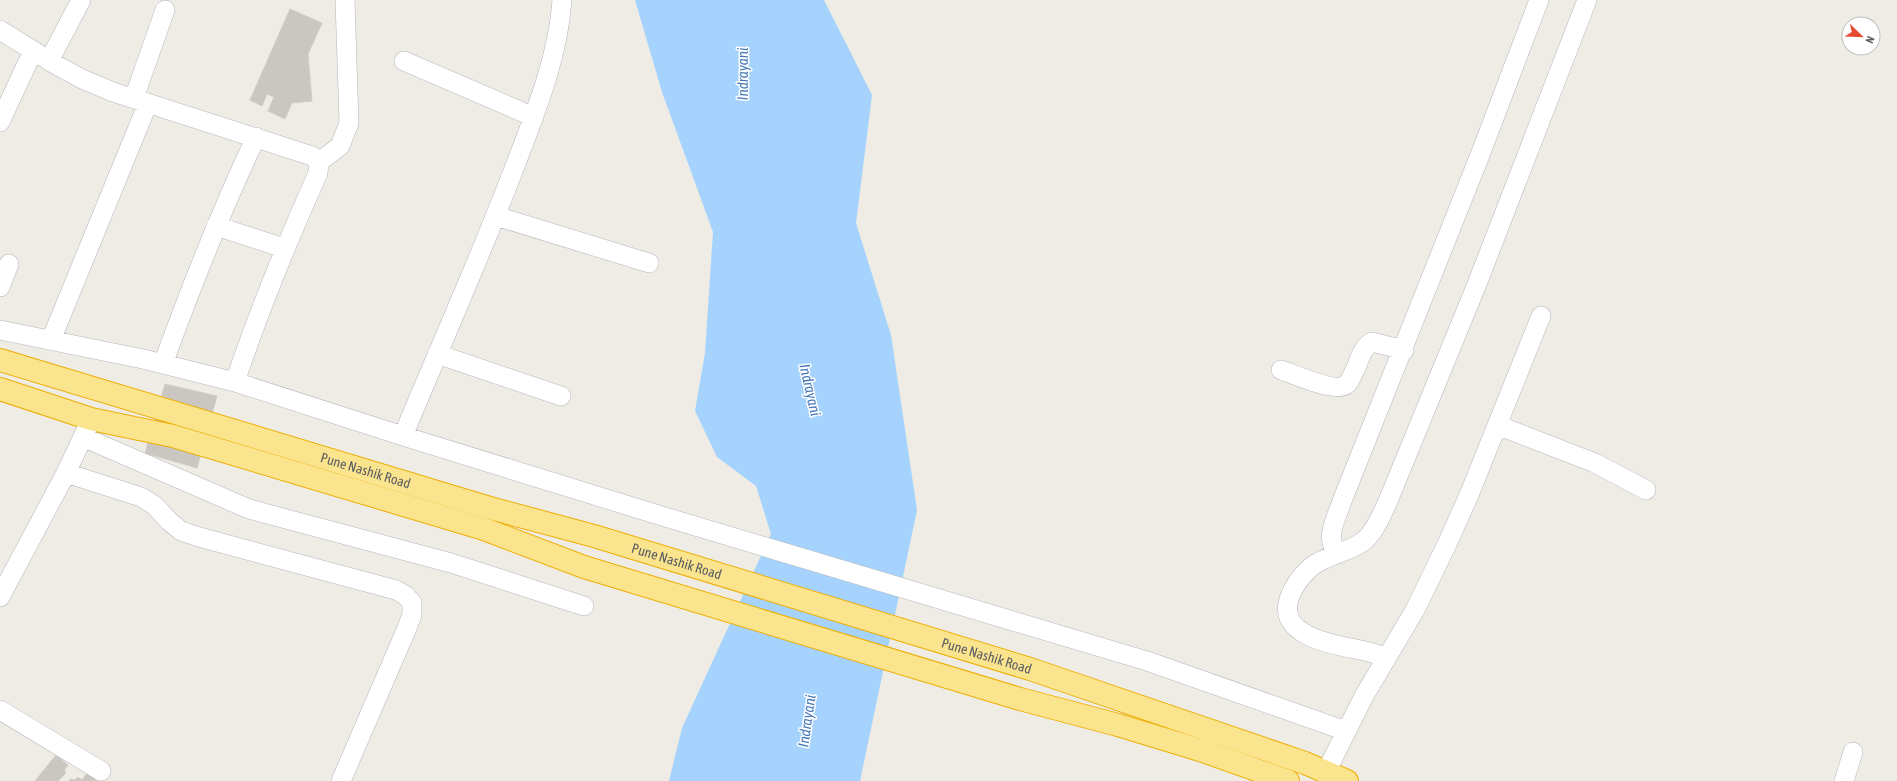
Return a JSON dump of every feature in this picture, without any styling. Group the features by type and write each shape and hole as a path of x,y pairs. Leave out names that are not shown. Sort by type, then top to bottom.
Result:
{"highway":[{"name":"Pune Nashik Road","path":"0,360 490,508 594,536 1030,669 1326,772 1347,781"},
{"name":"Pune Nashik Road","path":"0,389 87,428 173,436 484,530 584,567 1020,699 1118,725 1200,750 1287,781"},
{"path":"87,428 101,390"}],"street":[{"path":"49,61 81,0"},
{"path":"235,382 258,313 284,248 318,173 319,162 340,146 349,123 345,0"},
{"path":"402,436 496,216 534,117 551,63 562,0"},
{"path":"1337,552 1332,547 1331,536 1342,501 1404,350 1486,141 1539,0"},
{"path":"1387,657 1319,640 1300,630 1290,620 1287,606 1292,590 1301,576 1312,567 1337,552 1356,546 1366,539 1377,524 1388,501 1497,232 1587,0"},
{"path":"52,340 141,100 165,10"},
{"path":"0,30 49,61 82,79 112,92 256,137 312,156 319,162"},
{"path":"0,122 33,51"},
{"path":"404,61 534,117"},
{"path":"163,364 216,226 256,137"},
{"path":"496,216 649,262"},
{"path":"216,226 284,248"},
{"path":"0,288 9,264"},
{"path":"1326,772 1364,696 1415,610 1447,544 1469,495 1541,316"},
{"path":"0,330 163,364 235,382 402,436 665,517 1147,661 1346,731"},
{"path":"1281,370 1326,386 1338,388 1346,386 1351,379 1365,347 1372,342 1404,350"},
{"path":"437,354 560,396"},
{"path":"1497,425 1595,463 1646,490"},
{"path":"0,597 66,473 87,428 249,509 451,563 584,606"},
{"path":"66,473 142,497 154,505 181,531 396,590 405,595 412,603 412,615 341,781"},
{"path":"0,710 101,771"},
{"path":"1844,781 1853,752"}],"water":[{"name":"Indrayani","path":"635,0 824,0 872,95 856,223 891,335 917,510 860,781 669,781 682,728 771,534 756,486 717,457 695,411 705,353 713,232 662,92"}],"building":[{"path":"290,9 322,23 308,54 312,101 292,103 285,119 268,111 274,97 267,94 262,106 250,100"},
{"path":"165,384 217,396 197,468 145,453"},
{"path":"56,755 68,765 64,770 66,773 58,781 35,781"},
{"path":"87,773 97,781 69,781 71,779 75,780 78,777 82,780"}]}
